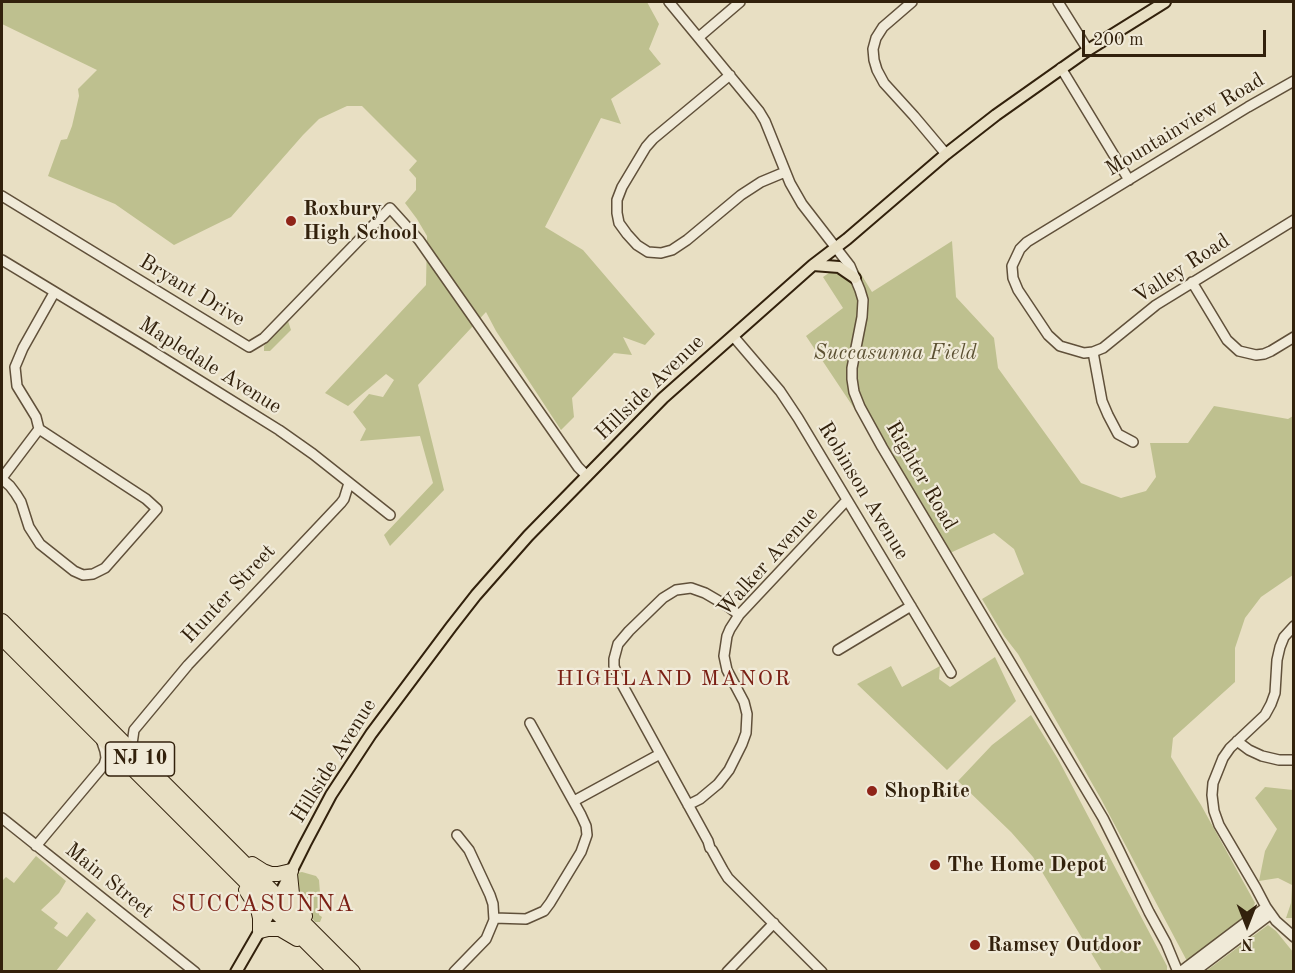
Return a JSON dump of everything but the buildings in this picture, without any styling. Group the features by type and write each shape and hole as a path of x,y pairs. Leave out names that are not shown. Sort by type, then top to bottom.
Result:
{"highway":[{"name":"NJ 10","path":"2,621 102,730"},
{"name":"NJ 10","path":"2,638 231,850 275,903"},
{"name":"NJ 10","path":"136,763 230,865 275,903 313,941 353,972"},
{"path":"231,850 268,873 291,873 290,887 293,897 313,941"},
{"path":"230,865 258,909 260,931 268,928 280,929 313,941"},
{"name":"NJ 10","path":"313,941 336,972"}],"main road":[{"name":"Hillside Avenue","path":"236,972 313,829 371,734 476,595 528,537 663,398 813,265 996,115 1061,68 1165,2"},
{"path":"813,265 839,267 855,278"}],"street":[{"name":"Righter Road","path":"669,2 759,111 785,172 802,204 850,266 862,294 863,307 852,368 854,392 860,406 882,447 1103,818 1166,943 1178,972"},
{"path":"699,37 740,2"},
{"path":"912,2 883,27 876,38 873,50 874,60 884,83 946,154"},
{"path":"1058,2 1088,50"},
{"path":"1061,68 1129,180"},
{"path":"730,75 646,147 622,187 617,200 620,224 637,245 648,252 661,253 672,250 741,195 761,182 785,172"},
{"name":"Mountainview Road","path":"1093,352 1084,353 1060,346 1048,335 1017,290 1012,278 1012,266 1020,249 1027,242 1293,81"},
{"name":"Bryant Drive","path":"2,196 249,347 264,338 390,208 419,240 578,467 587,476"},
{"name":"Valley Road","path":"1093,352 1103,348 1156,305 1293,220"},
{"name":"Mapledale Avenue","path":"2,261 279,430 390,515"},
{"path":"1192,282 1227,340 1239,351 1256,355 1264,354 1293,337"},
{"path":"39,429 2,479 8,483 21,502 29,527 40,544 74,570 83,575 93,574 105,568 158,509 39,429 36,417 17,386 15,367 22,348 54,293"},
{"name":"Robinson Avenue","path":"733,336 780,391 798,418 951,673"},
{"path":"1093,352 1102,401 1108,415 1118,434 1133,442"},
{"name":"Hunter Street","path":"134,730 188,665 341,503 349,483"},
{"name":"Walker Avenue","path":"688,805 700,799 718,784 729,770 746,733 747,714 744,702 727,670 724,656 727,636 734,621 848,500"},
{"path":"739,615 705,593 691,588 676,590 663,598 618,644 614,659 615,672 728,878 822,972"},
{"path":"838,650 911,606"},
{"path":"1293,626 1280,647 1275,693 1271,704 1265,715 1237,741 1223,758 1213,783 1212,795 1219,825 1268,911 1293,937"},
{"path":"494,918 526,919 544,910 581,852 587,836 586,826 574,801 530,723"},
{"path":"36,846 104,765 106,758 102,730 122,732 134,730 132,744 136,763 104,765"},
{"path":"1237,741 1262,756 1293,760"},
{"path":"574,801 660,754"},
{"name":"Main Street","path":"2,818 195,972"},
{"path":"454,972 486,939 494,918 490,895 470,850 457,835"},
{"path":"1183,972 1184,969 1268,911"},
{"path":"1194,972 1268,911"},
{"path":"727,972 774,923"}],"green space":[{"path":"2,2 647,2 659,24 649,49 661,64 611,99 621,124 601,118 545,227 583,250 655,334 645,345 623,337 632,355 614,353 572,398 574,417 561,430 486,312 418,385 444,490 390,546 384,535 433,483 420,436 360,441 366,429 353,412 369,394 383,397 394,380 386,374 348,406 325,393 426,285 427,236 405,203 416,190 416,178 409,170 417,161 362,106 347,106 319,119 231,217 174,245 115,204 48,176 61,140 67,139 72,126 79,96 78,89 97,70 2,24"},
{"name":"Succasunna Field","path":"952,241 956,297 994,338 998,368 1081,483 1121,498 1146,491 1156,477 1150,443 1188,443 1214,406 1288,419 1293,416 1293,575 1261,597 1245,618 1235,648 1235,682 1173,738 1171,757 1201,805 1255,903 1250,915 1187,961 1101,799 1018,654 1004,636 982,599 1024,574 1014,549 994,533 950,553 806,336 843,308 823,277 851,258 872,292"},
{"path":"288,321 291,330 270,351 264,351 264,346"},
{"path":"995,657 1016,701 947,770 857,684 891,666 902,687 940,666 939,679 950,687"},
{"path":"1031,715 1058,759 1167,966 1167,971 1102,971 1033,857 1011,832 958,781 992,745"},
{"path":"1265,787 1293,790 1293,918 1286,918 1291,903 1292,885 1278,878 1259,881 1265,851 1277,829 1255,798"},
{"path":"36,856 66,881 59,893 41,910 58,923 54,928 67,937 87,912 96,920 56,971 2,971 2,881 6,877 14,883"},
{"path":"297,873 316,876 319,880 319,915 322,917 320,922 315,922 302,905 294,879"},
{"path":"1268,925 1293,952 1293,971 1206,971"}],"place":[{"name":"Roxbury High School","path":"291,221"},
{"name":"ShopRite","path":"872,791"},
{"name":"The Home Depot","path":"935,865"},
{"name":"Ramsey Outdoor","path":"975,945"}],"district":[{"name":"HIGHLAND MANOR","path":"674,679"},
{"name":"SUCCASUNNA","path":"263,905"}]}
